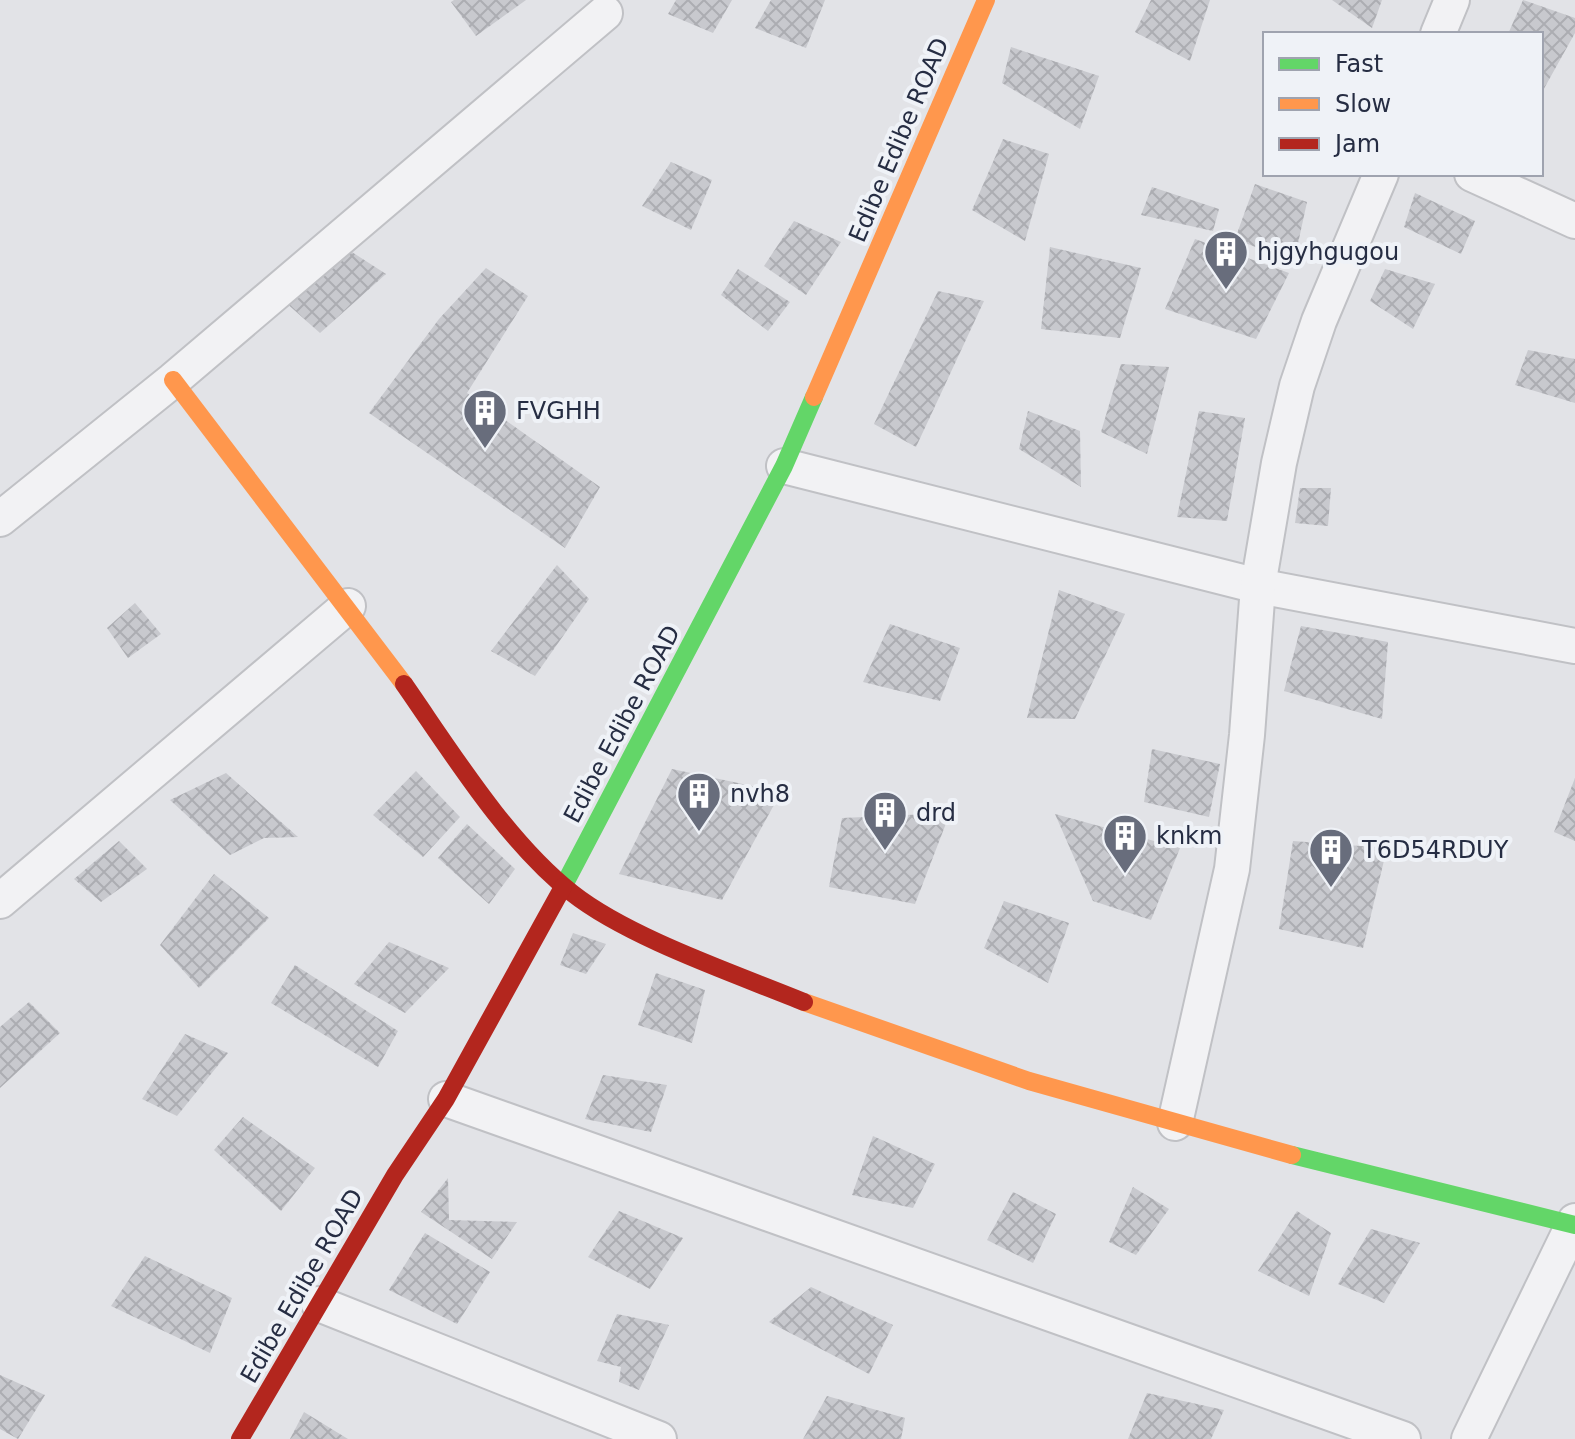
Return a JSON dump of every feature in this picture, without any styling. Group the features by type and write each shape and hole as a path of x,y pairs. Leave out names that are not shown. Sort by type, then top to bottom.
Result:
{"street":[{"name":"Edibe Edibe ROAD","path":"240,1439 395,1175 446,1099 563,887 784,466 986,0"},
{"path":"1439,32 1452,0"},
{"path":"0,519 173,380 605,13"},
{"path":"1175,1123 1232,869 1247,735 1258,586 1297,386 1319,321 1380,176"},
{"path":"1476,176 1575,221"},
{"path":"173,380 348,606 476,783 563,887 618,920 796,1001 978,1064 1289,1157 1574,1223 1469,1439"},
{"path":"784,466 1258,586 1575,646"},
{"path":"0,901 348,606"},
{"path":"446,1099 1403,1439"},
{"path":"319,1304 659,1439"}],"building":[{"path":"526,0 476,36 451,2"},
{"path":"676,0 732,0 713,33 668,14"},
{"path":"771,0 825,0 806,48 755,28"},
{"path":"1151,0 1210,0 1190,61 1135,32"},
{"path":"1332,0 1382,0 1372,28"},
{"path":"1523,0 1575,18 1575,33 1543,90 1543,32 1509,32"},
{"path":"1011,47 1099,76 1080,129 1002,83"},
{"path":"1003,139 1049,154 1025,241 972,210"},
{"path":"671,162 712,180 691,230 642,206"},
{"path":"1255,184 1307,202 1294,262 1235,239"},
{"path":"1152,187 1219,209 1213,231 1141,215"},
{"path":"1415,193 1475,221 1461,254 1404,227"},
{"path":"794,221 841,242 806,295 764,266"},
{"name":"hjgyhgugou","path":"1195,239 1289,273 1256,339 1165,309"},
{"path":"341,245 386,274 320,333 284,301"},
{"path":"1050,247 1141,268 1120,338 1041,329"},
{"name":"FVGHH","path":"486,268 528,296 467,393 600,487 565,548 369,413 439,319"},
{"path":"738,269 790,302 768,331 721,295"},
{"path":"1385,269 1435,284 1413,329 1370,301"},
{"path":"938,291 984,301 916,447 874,424"},
{"path":"1528,350 1575,359 1575,403 1515,385"},
{"path":"1121,364 1169,367 1147,454 1101,432"},
{"path":"1028,411 1080,431 1081,487 1019,449"},
{"path":"1199,411 1245,418 1227,521 1177,517"},
{"path":"1300,488 1331,488 1328,526 1295,523"},
{"path":"557,565 589,599 535,676 491,651"},
{"path":"1059,590 1125,614 1075,719 1027,718"},
{"path":"135,603 161,634 128,658 107,628"},
{"path":"890,624 960,648 940,701 863,682"},
{"path":"1301,626 1388,642 1382,719 1284,691"},
{"path":"1152,749 1220,764 1209,817 1144,802"},
{"name":"nvh8","path":"672,769 781,792 722,900 619,874"},
{"path":"416,771 460,817 423,857 373,815"},
{"path":"226,773 298,837 264,838 230,855 170,800"},
{"path":"1575,778 1575,841 1554,832"},
{"name":"drd","path":"950,813 915,904 829,887 842,818"},
{"name":"knkm","path":"1055,814 1180,848 1151,920 1093,901"},
{"path":"467,824 515,869 489,904 438,858"},
{"path":"119,841 147,869 101,902 74,879"},
{"name":"T6D54RDUY","path":"1293,841 1387,848 1363,948 1279,929"},
{"path":"214,874 269,918 199,988 160,945"},
{"path":"1004,901 1069,923 1048,983 984,948"},
{"path":"573,933 606,944 586,974 560,965"},
{"path":"389,942 449,968 405,1013 354,984"},
{"path":"295,965 398,1031 378,1067 271,1003"},
{"path":"656,973 705,990 692,1043 638,1025"},
{"path":"29,1002 60,1033 0,1088 0,1027"},
{"path":"185,1034 228,1053 177,1116 142,1099"},
{"path":"603,1075 667,1085 651,1132 585,1119"},
{"path":"243,1117 315,1168 281,1211 214,1150"},
{"path":"873,1136 935,1164 913,1208 852,1195"},
{"path":"448,1178 449,1220 517,1222 492,1259 421,1212"},
{"path":"1133,1187 1169,1209 1136,1255 1109,1242"},
{"path":"1013,1192 1056,1214 1033,1263 987,1240"},
{"path":"619,1211 683,1238 650,1289 588,1257"},
{"path":"1297,1211 1331,1233 1309,1296 1258,1271"},
{"path":"1371,1229 1420,1243 1384,1303 1338,1284"},
{"path":"425,1233 490,1272 457,1324 389,1290"},
{"path":"145,1256 232,1298 210,1353 111,1306"},
{"path":"811,1287 893,1325 869,1374 769,1322"},
{"path":"617,1314 669,1325 639,1390 619,1382 621,1367 597,1361"},
{"path":"0,1375 45,1395 18,1439 0,1429"},
{"path":"1147,1393 1224,1410 1211,1439 1128,1439"},
{"path":"827,1396 905,1418 901,1439 803,1439"},
{"path":"304,1412 348,1439 290,1439"}],"traffic: fast":[{"path":"563,887 784,466 814,397"},
{"path":"1292,1155 1575,1225"}],"traffic: slow":[{"path":"814,397 986,0"},
{"path":"173,380 404,684"},
{"path":"804,1002 1029,1081 1292,1155"}],"traffic: jam":[{"path":"404,684 502,822 572,893 653,940 804,1002"},
{"path":"240,1439 395,1175 446,1099 563,887"}],"place":[{"name":"hjgyhgugou","path":"1226,291"},
{"name":"FVGHH","path":"485,450"},
{"name":"nvh8","path":"699,833"},
{"name":"drd","path":"885,852"},
{"name":"knkm","path":"1125,875"},
{"name":"T6D54RDUY","path":"1331,889"}]}
